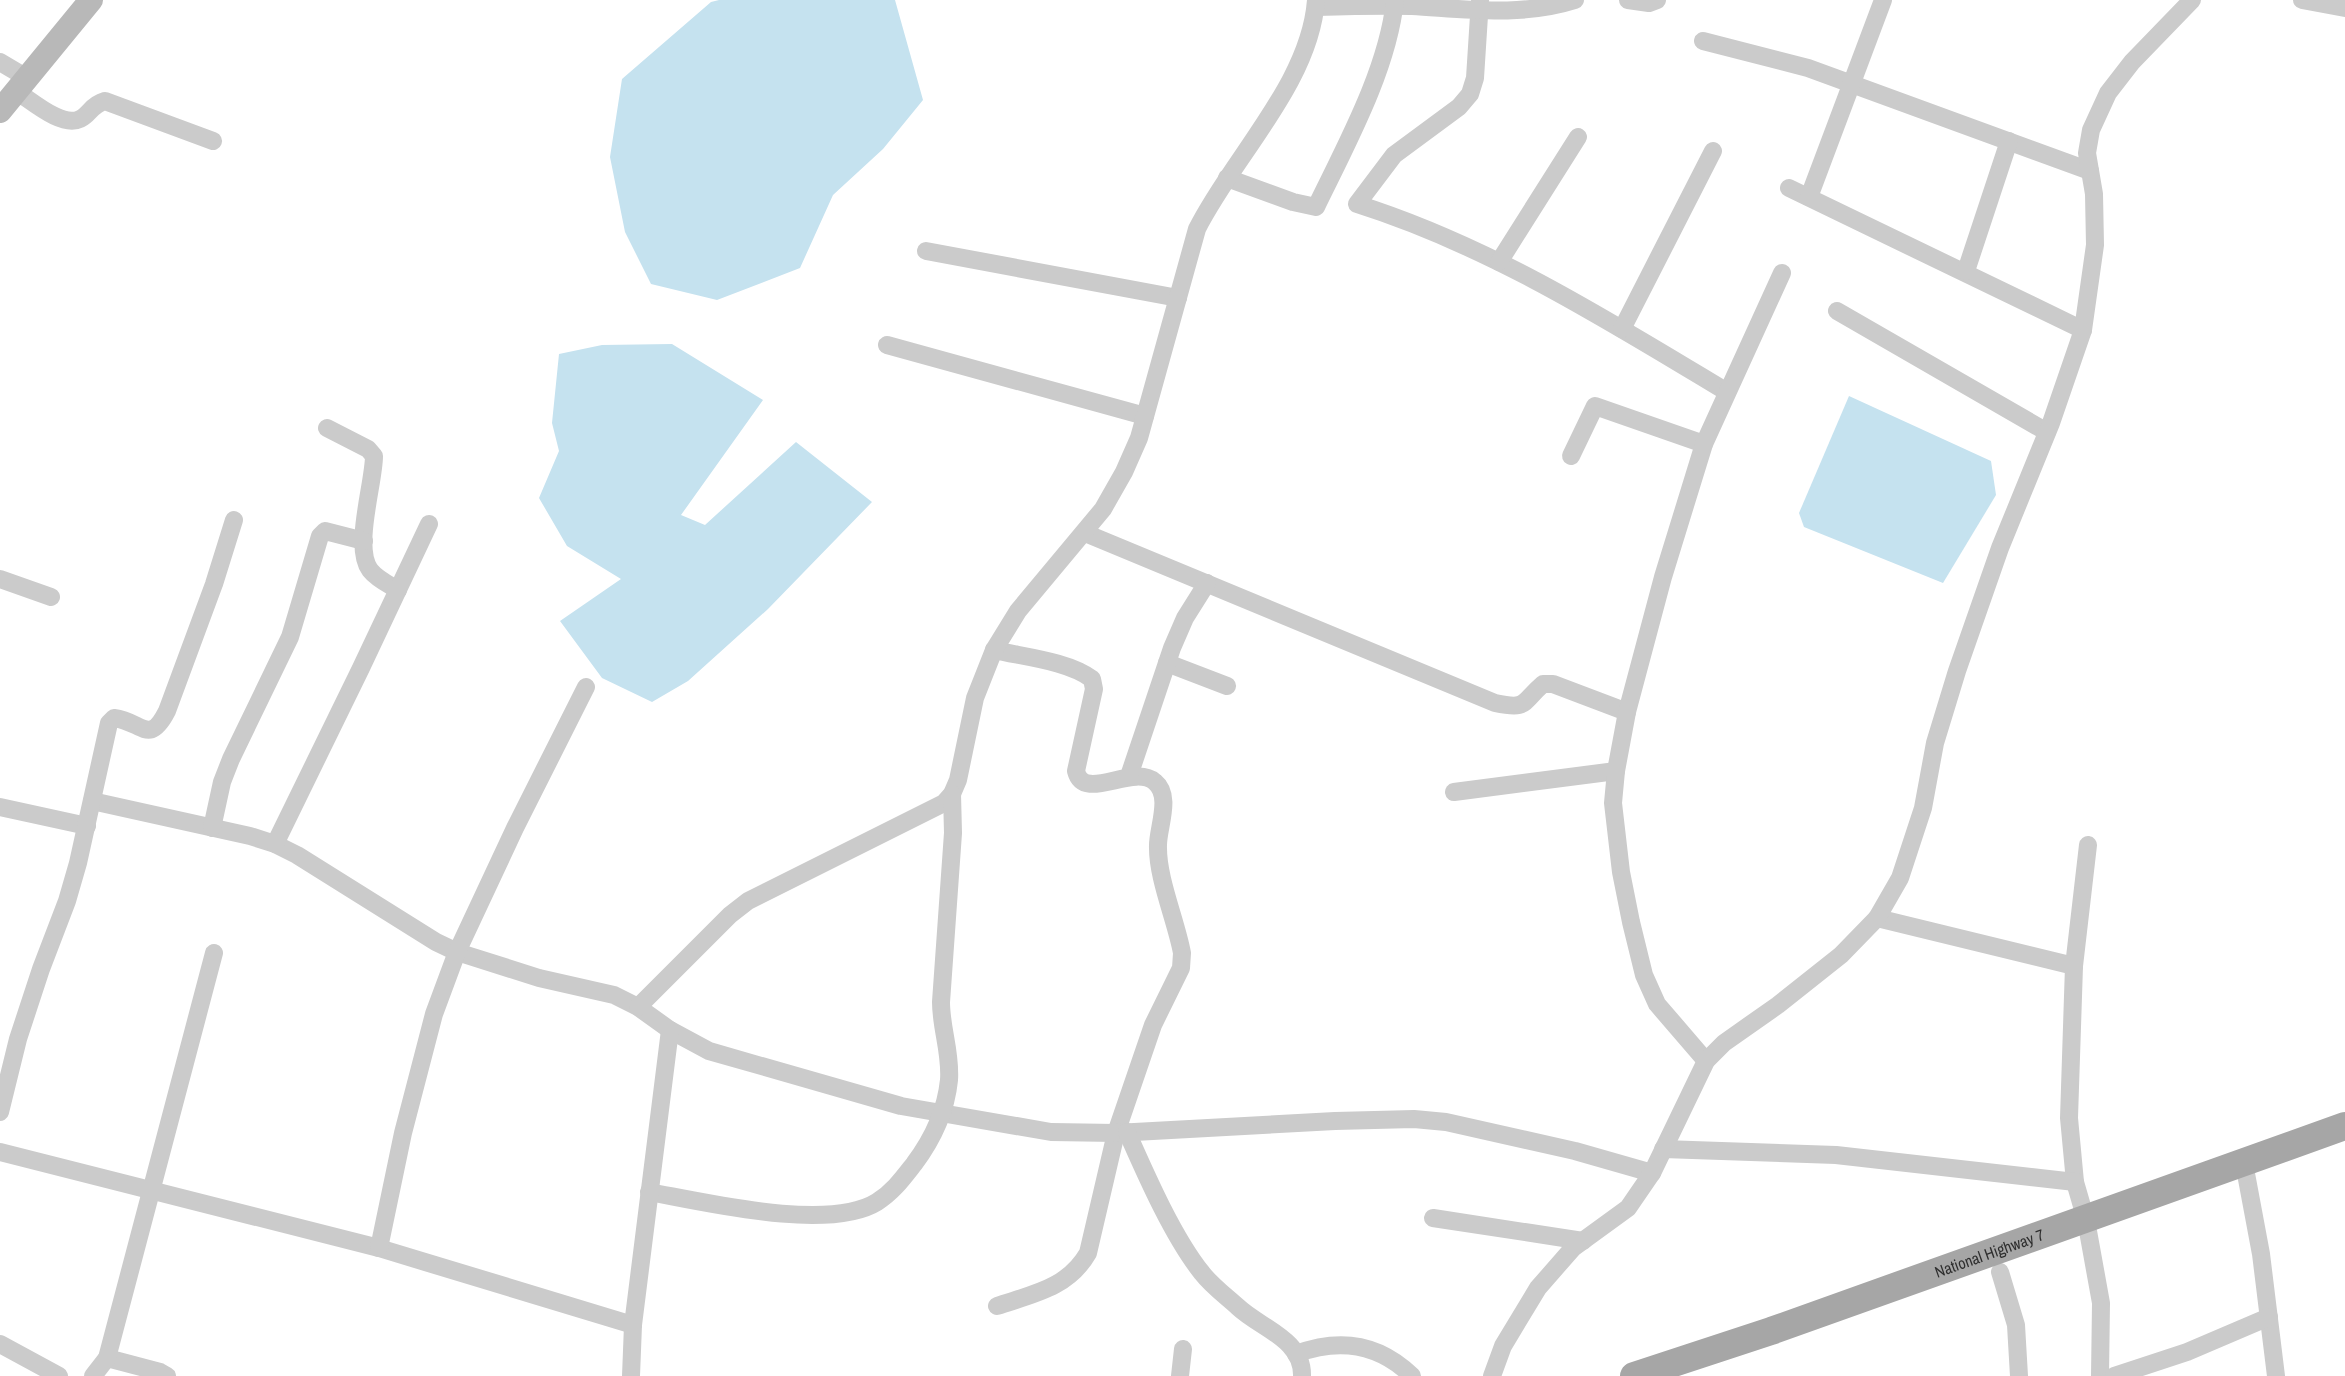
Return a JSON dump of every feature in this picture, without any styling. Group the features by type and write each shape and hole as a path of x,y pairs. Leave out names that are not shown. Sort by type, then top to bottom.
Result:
{"main road":[{"path":"0,111 91,0"},
{"name":"National Highway 7","path":"1634,1376 1771,1331 2345,1126"}],"street":[{"path":"638,1007 730,915 748,902 944,803 952,794 958,780 975,698 994,650 1018,611 1085,533 1103,509 1124,472 1139,438 1197,228 1210,202 1278,105 1305,47 1316,3 1480,5 1527,11 1553,7 1575,0"},
{"path":"1628,0 1650,3 1657,0"},
{"path":"1809,197 1883,0"},
{"path":"1492,1376 1503,1346 1538,1288 1559,1262 1583,1241 1628,1208 1652,1173 1706,1061 1724,1043 1778,1005 1841,955 1877,918 1900,878 1923,808 1935,743 1957,671 2000,548 2047,432 2084,330 2096,245 2094,194 2087,153 2091,130 2108,93 2132,62 2192,0"},
{"path":"2302,0 2345,8"},
{"path":"1227,178 1293,202 1316,207 1352,132 1384,53 1394,3"},
{"path":"1480,5 1476,78 1470,94 1459,107 1394,155 1357,204 1402,218 1499,262 1622,329 1727,392"},
{"path":"1703,40 1808,68 2090,171"},
{"path":"0,62 60,119 72,122 82,118 95,104 105,101 213,141"},
{"path":"1499,262 1578,138"},
{"path":"1966,271 2009,141"},
{"path":"1622,329 1713,151"},
{"path":"1789,188 1966,271 2084,330"},
{"path":"926,251 1178,298"},
{"path":"1706,1061 1657,1004 1644,974 1621,872 1613,803 1616,771 1627,712 1663,577 1704,444 1782,273"},
{"path":"1837,311 2047,432"},
{"path":"888,345 1145,416"},
{"path":"1571,456 1595,406 1704,444"},
{"path":"327,428 368,449 374,456 364,541 368,568 375,576 398,590"},
{"path":"0,1112 18,1039 41,969 67,901 87,826 102,746 109,723 114,718 152,730 159,727 167,711 214,584 234,520"},
{"path":"275,844 429,524"},
{"path":"212,828 222,782 231,759 290,637 320,536 325,531 364,541"},
{"path":"1085,533 1495,703 1514,707 1526,703 1543,684 1553,684 1627,712"},
{"path":"0,579 52,597"},
{"path":"1129,776 1167,663 1185,618 1207,583"},
{"path":"994,650 1069,668 1084,673 1092,680 1094,689 1076,771 1078,778 1084,783 1096,784 1129,776 1147,778 1156,782 1161,792 1163,809 1158,845 1161,870 1182,954 1181,968 1153,1025 1088,1253 1080,1267 1070,1277 1046,1289 997,1306"},
{"path":"1167,663 1227,686"},
{"path":"378,1248 403,1132 432,1023 457,952 515,828 586,687"},
{"path":"1454,792 1616,771"},
{"path":"649,1192 754,1211 793,1215 860,1209 877,1202 898,1185 933,1136 941,1114 948,1083 950,1059 941,1015 941,1002 952,843 952,794"},
{"path":"92,802 250,836 275,844 297,855 436,942 457,952 539,978 614,996 638,1007 670,1030 709,1051 752,1065 901,1106 1050,1132 1121,1133 1325,1121 1414,1119 1446,1122 1575,1150 1652,1173"},
{"path":"0,807 87,826"},
{"path":"2088,845 2074,966 2070,1118 2075,1182 2086,1220 2101,1303 2100,1376"},
{"path":"1877,918 2074,966"},
{"path":"94,1376 107,1358 214,953"},
{"path":"631,1376 633,1325 670,1030"},
{"path":"1121,1133 1202,1274 1241,1310 1279,1335 1296,1354 1302,1366 1302,1376"},
{"path":"1663,1149 1836,1155 2075,1182"},
{"path":"0,1152 378,1248 633,1325"},
{"path":"2244,1163 2269,1317 2276,1376"},
{"path":"1433,1218 1583,1241"},
{"path":"2000,1272 2016,1325 2019,1376"},
{"path":"2114,1376 2187,1352 2269,1317"},
{"path":"0,1344 59,1376"},
{"path":"1296,1354 1334,1344 1357,1347 1391,1358 1412,1376"},
{"path":"1180,1376 1183,1348"},
{"path":"107,1358 160,1372 167,1376"}],"water":[{"path":"719,0 895,0 923,100 883,149 833,195 800,268 717,300 651,284 625,232 610,157 622,79 711,2"},
{"path":"672,344 763,400 681,515 705,525 796,442 872,502 768,609 688,681 652,702 602,678 560,621 621,579 567,546 539,498 559,451 552,423 559,354 602,345"},
{"path":"1849,396 1991,461 1996,495 1943,583 1804,527 1799,513"}]}
